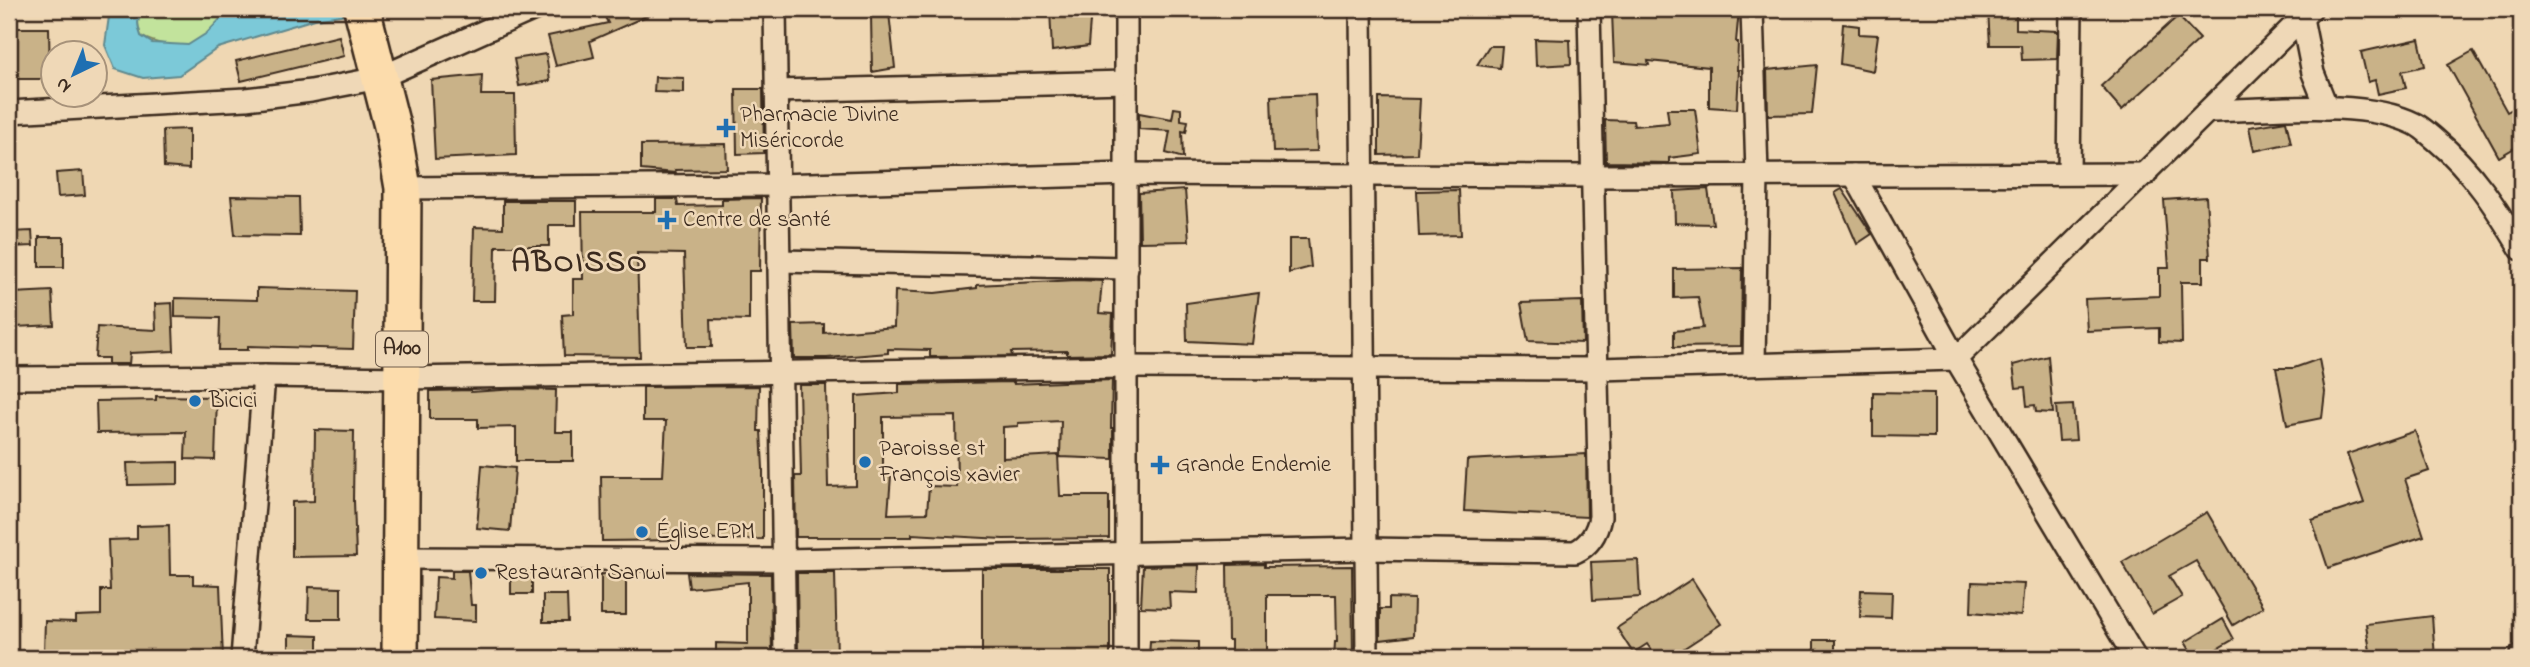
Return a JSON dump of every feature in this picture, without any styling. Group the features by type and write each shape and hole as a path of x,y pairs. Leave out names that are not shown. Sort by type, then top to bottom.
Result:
{"highway":[{"name":"A100","path":"362,9 393,130 403,188 400,658"}],"street":[{"path":"9,112 246,99 311,91 379,78 534,9"},
{"path":"775,9 785,658"},
{"path":"1126,9 1126,658"},
{"path":"1362,9 1367,658"},
{"path":"401,558 783,560 1366,549 1575,552 1584,548 1593,538 1600,517 1589,9"},
{"path":"1752,9 1757,174 1754,364"},
{"path":"2068,173 2071,9"},
{"path":"2307,14 2313,73 2328,108"},
{"path":"9,378 402,378 1126,367 1598,369 1956,359 2307,14"},
{"path":"776,92 1126,82"},
{"path":"2209,111 2328,108 2381,112 2416,124 2453,154 2487,194 2521,249"},
{"path":"403,188 778,185 1127,174 2146,174"},
{"path":"1854,175 1956,359 2135,658"},
{"path":"779,261 1127,268"},
{"path":"242,658 264,376"}],"green space":[{"path":"145,9 224,9 227,12 200,39 189,45 178,46 157,43 141,36 138,22"}],"water":[{"path":"110,9 145,9 138,22 141,36 152,43 188,45 207,33 227,12 224,9 379,9 315,19 218,48 179,75 143,78 115,69 106,38"}],"building":[{"path":"601,9 662,9 590,41 594,57 556,66 548,36 608,23"},
{"path":"1050,9 1091,9 1088,46 1052,51"},
{"path":"1629,9 1739,9 1736,42 1739,70 1737,109 1709,107 1709,67 1648,61 1649,65 1614,62 1612,12"},
{"path":"1988,9 2016,9 2016,29 2058,31 2057,59 2022,60 2021,45 1990,45"},
{"path":"889,13 895,68 872,72 871,15"},
{"path":"2178,16 2200,39 2122,110 2101,86"},
{"path":"1843,24 1859,26 1859,34 1878,35 1873,71 1840,64"},
{"path":"9,28 49,28 49,38 38,38 38,79 9,79"},
{"path":"339,36 344,56 241,81 236,61"},
{"path":"1535,39 1570,40 1571,64 1536,66"},
{"path":"2419,39 2425,66 2402,71 2406,88 2378,94 2375,80 2368,82 2361,52"},
{"path":"1489,46 1502,46 1500,68 1477,65"},
{"path":"2473,51 2507,112 2521,104 2521,144 2499,157 2448,65"},
{"path":"546,54 550,81 519,86 514,59"},
{"path":"1817,65 1812,114 1768,115 1767,70"},
{"path":"482,75 481,95 515,95 516,155 435,159 431,80"},
{"path":"655,77 684,78 684,93 654,92"},
{"path":"736,89 763,89 764,153 737,154"},
{"path":"1315,94 1317,151 1273,152 1271,96"},
{"path":"1379,98 1420,99 1417,154 1379,155"},
{"path":"1174,108 1181,109 1181,120 1188,121 1186,132 1182,131 1183,158 1166,153 1170,131 1139,129 1139,113 1172,119"},
{"path":"1667,109 1695,109 1701,154 1669,158 1669,163 1606,162 1605,120 1633,121 1634,126 1669,123"},
{"path":"2286,121 2291,143 2254,151 2249,127"},
{"path":"189,129 189,169 164,167 163,130"},
{"path":"726,144 727,169 675,170 676,173 641,170 641,145"},
{"path":"83,171 85,195 58,197 56,173"},
{"path":"1708,189 1713,224 1675,223 1674,191"},
{"path":"1842,189 1872,234 1857,244 1835,193"},
{"path":"1185,190 1189,241 1140,242 1139,193"},
{"path":"1459,190 1461,235 1419,236 1417,191"},
{"path":"231,196 299,197 300,236 235,235"},
{"path":"2206,197 2210,258 2203,258 2203,282 2181,282 2182,343 2159,342 2159,328 2087,331 2085,299 2159,296 2159,268 2169,268 2164,200"},
{"path":"761,198 760,271 749,271 749,320 711,319 712,347 687,347 684,254 637,253 640,357 564,356 562,315 573,314 573,279 583,279 582,212 656,212 656,199 677,199 678,206 722,205 722,199"},
{"path":"503,201 576,201 576,225 549,225 549,246 496,246 495,301 472,301 474,227 503,228"},
{"path":"32,231 33,246 9,247 9,232"},
{"path":"39,237 64,237 64,267 39,267"},
{"path":"1289,239 1308,239 1311,267 1289,273"},
{"path":"1742,268 1741,346 1674,347 1674,331 1703,328 1698,297 1674,298 1674,269"},
{"path":"1102,281 1099,313 1113,314 1111,354 1067,355 1067,351 1011,352 1012,356 930,357 930,350 888,349 888,353 794,358 793,325 824,324 824,333 894,327 895,291 935,293 977,288 977,285"},
{"path":"257,288 355,291 353,349 248,346 248,350 219,350 220,318 175,317 175,298 257,300"},
{"path":"52,291 54,325 15,327 13,293"},
{"path":"1259,293 1252,344 1187,341 1186,303"},
{"path":"1582,301 1583,343 1528,341 1521,303"},
{"path":"172,303 174,351 130,353 129,364 108,364 108,358 95,358 97,327 156,330 155,304"},
{"path":"2048,356 2053,413 2036,412 2035,405 2027,406 2025,387 2016,388 2013,365"},
{"path":"2319,359 2325,392 2322,418 2287,425 2276,368 2294,368"},
{"path":"1112,380 1113,459 1060,457 1061,421 1018,423 1018,426 1003,427 1003,458 1058,455 1060,496 1109,496 1109,538 1003,539 912,534 912,537 796,537 795,476 801,476 799,385 826,385 828,487 856,486 856,396 899,393 899,384 1014,384","holes":["956,416 957,487 929,486 927,513 888,514 891,476 883,476 883,417"]},
{"path":"759,386 758,431 761,431 763,468 763,539 602,541 601,476 663,476 666,421 643,421 643,387"},
{"path":"556,390 555,432 573,432 573,461 516,461 516,427 478,428 478,419 430,419 430,391"},
{"path":"1873,392 1934,393 1934,437 1873,436"},
{"path":"156,396 217,397 215,460 185,459 186,432 97,433 96,401 156,400"},
{"path":"2073,405 2076,440 2059,441 2056,406"},
{"path":"315,430 354,431 353,501 356,556 292,557 292,502 314,501"},
{"path":"2415,431 2429,471 2405,479 2424,536 2328,568 2312,520 2364,503 2347,454"},
{"path":"1586,454 1587,517 1464,511 1467,460"},
{"path":"178,462 178,484 128,485 127,463"},
{"path":"482,465 515,468 510,531 477,528"},
{"path":"2207,512 2263,607 2233,625 2196,561 2169,576 2182,597 2152,614 2122,562"},
{"path":"169,525 170,575 193,575 193,584 220,585 223,658 75,658 75,653 44,652 45,621 76,622 76,616 101,615 101,590 110,590 108,540 137,539 137,526"},
{"path":"1638,560 1640,597 1593,600 1591,562"},
{"path":"1264,564 1264,567 1352,566 1353,658 1334,658 1337,642 1336,595 1267,595 1267,658 1231,658 1231,640 1228,640 1227,565"},
{"path":"1199,565 1198,593 1169,592 1170,608 1141,607 1143,566"},
{"path":"982,569 1110,569 1110,658 982,658"},
{"path":"452,571 468,571 471,605 476,605 476,621 434,619 436,577 452,578"},
{"path":"511,572 532,572 532,594 511,594"},
{"path":"687,573 771,574 772,658 716,658 716,643 748,644 748,582 689,588"},
{"path":"797,573 835,573 837,658 798,658"},
{"path":"601,574 626,575 626,615 601,615"},
{"path":"1692,579 1721,624 1669,658 1657,658 1647,644 1633,653 1617,628"},
{"path":"1972,582 2024,584 2021,616 1971,612"},
{"path":"309,587 341,588 341,619 308,619"},
{"path":"1861,590 1892,591 1891,618 1860,617"},
{"path":"543,595 567,595 568,622 543,622"},
{"path":"1389,598 1414,599 1413,636 1380,640 1380,609 1389,609"},
{"path":"2432,616 2435,658 2371,658 2366,624"},
{"path":"2223,619 2234,639 2201,658 2195,658 2185,642"},
{"path":"289,635 318,636 318,658 289,658"},
{"path":"1814,640 1835,640 1835,658 1814,658"},
{"path":"1150,641 1198,642 1198,658 1149,658"}],"place":[{"name":"Pharmacie Divine Miséricorde","path":"726,128"},
{"name":"Centre de santé","path":"667,220"},
{"name":"Bicici","path":"195,401"},
{"name":"Paroisse st François xavier","path":"865,462"},
{"name":"Grande Endemie","path":"1160,465"},
{"name":"Église EPM","path":"642,532"},
{"name":"Restaurant Sanwi","path":"481,573"}],"district":[{"name":"ABOISSO","path":"580,264"}]}
